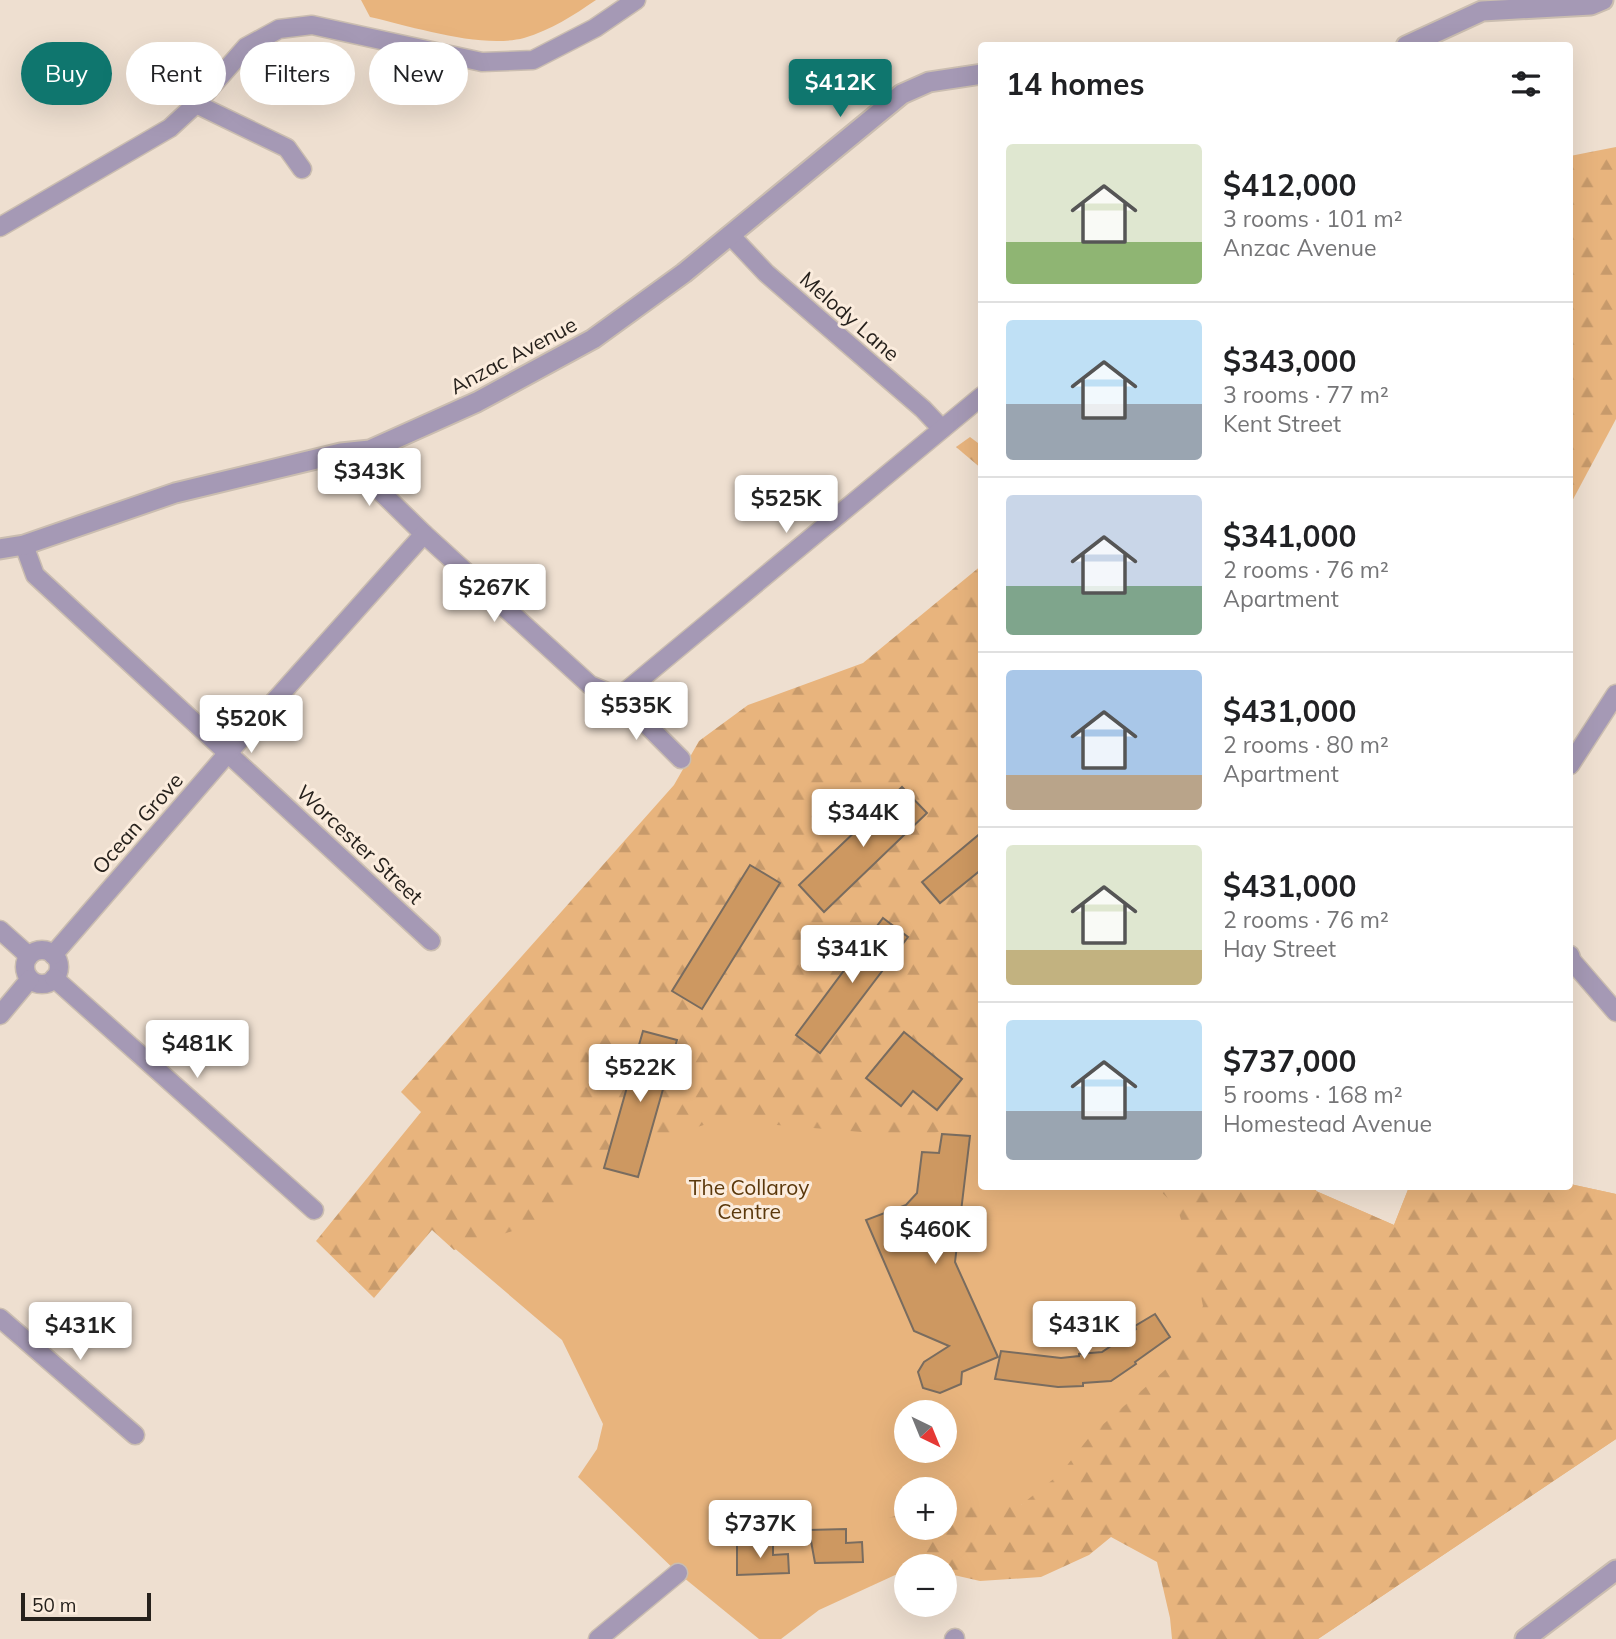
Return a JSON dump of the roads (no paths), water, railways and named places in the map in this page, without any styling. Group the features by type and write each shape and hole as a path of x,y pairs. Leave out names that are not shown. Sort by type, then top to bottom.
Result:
{"street":[{"path":"226,70 246,47 279,29 312,25 482,62 533,60 595,28 636,0"},
{"path":"1415,42 1482,11 1591,5 1603,0"},
{"name":"Anzac Avenue","path":"0,549 24,545 175,493 341,453 370,450 477,402 593,339 684,273 902,94 929,82 978,75"},
{"path":"0,228 170,128 195,105"},
{"path":"198,105 287,148 302,169"},
{"name":"Melody Lane","path":"730,235 766,273 923,409 942,429"},
{"path":"619,697 978,399"},
{"path":"341,453 424,534 590,685 619,697 681,759"},
{"name":"Ocean Grove","path":"53,955 228,752 424,534"},
{"name":"Worcester Street","path":"24,545 36,575 431,940"},
{"path":"1573,760 1616,694"},
{"path":"0,930 29,956"},
{"path":"41,950 53,955 58,966 54,978 42,984 30,979 25,968 29,956 41,950"},
{"path":"1573,961 1616,1012"},
{"path":"54,978 314,1210"},
{"path":"0,1015 30,979"},
{"path":"0,1318 135,1435"},
{"path":"1525,1639 1616,1570"},
{"path":"598,1639 678,1573"}],"park label":[{"name":"The Collaroy Centre","path":"749,1199"}]}
